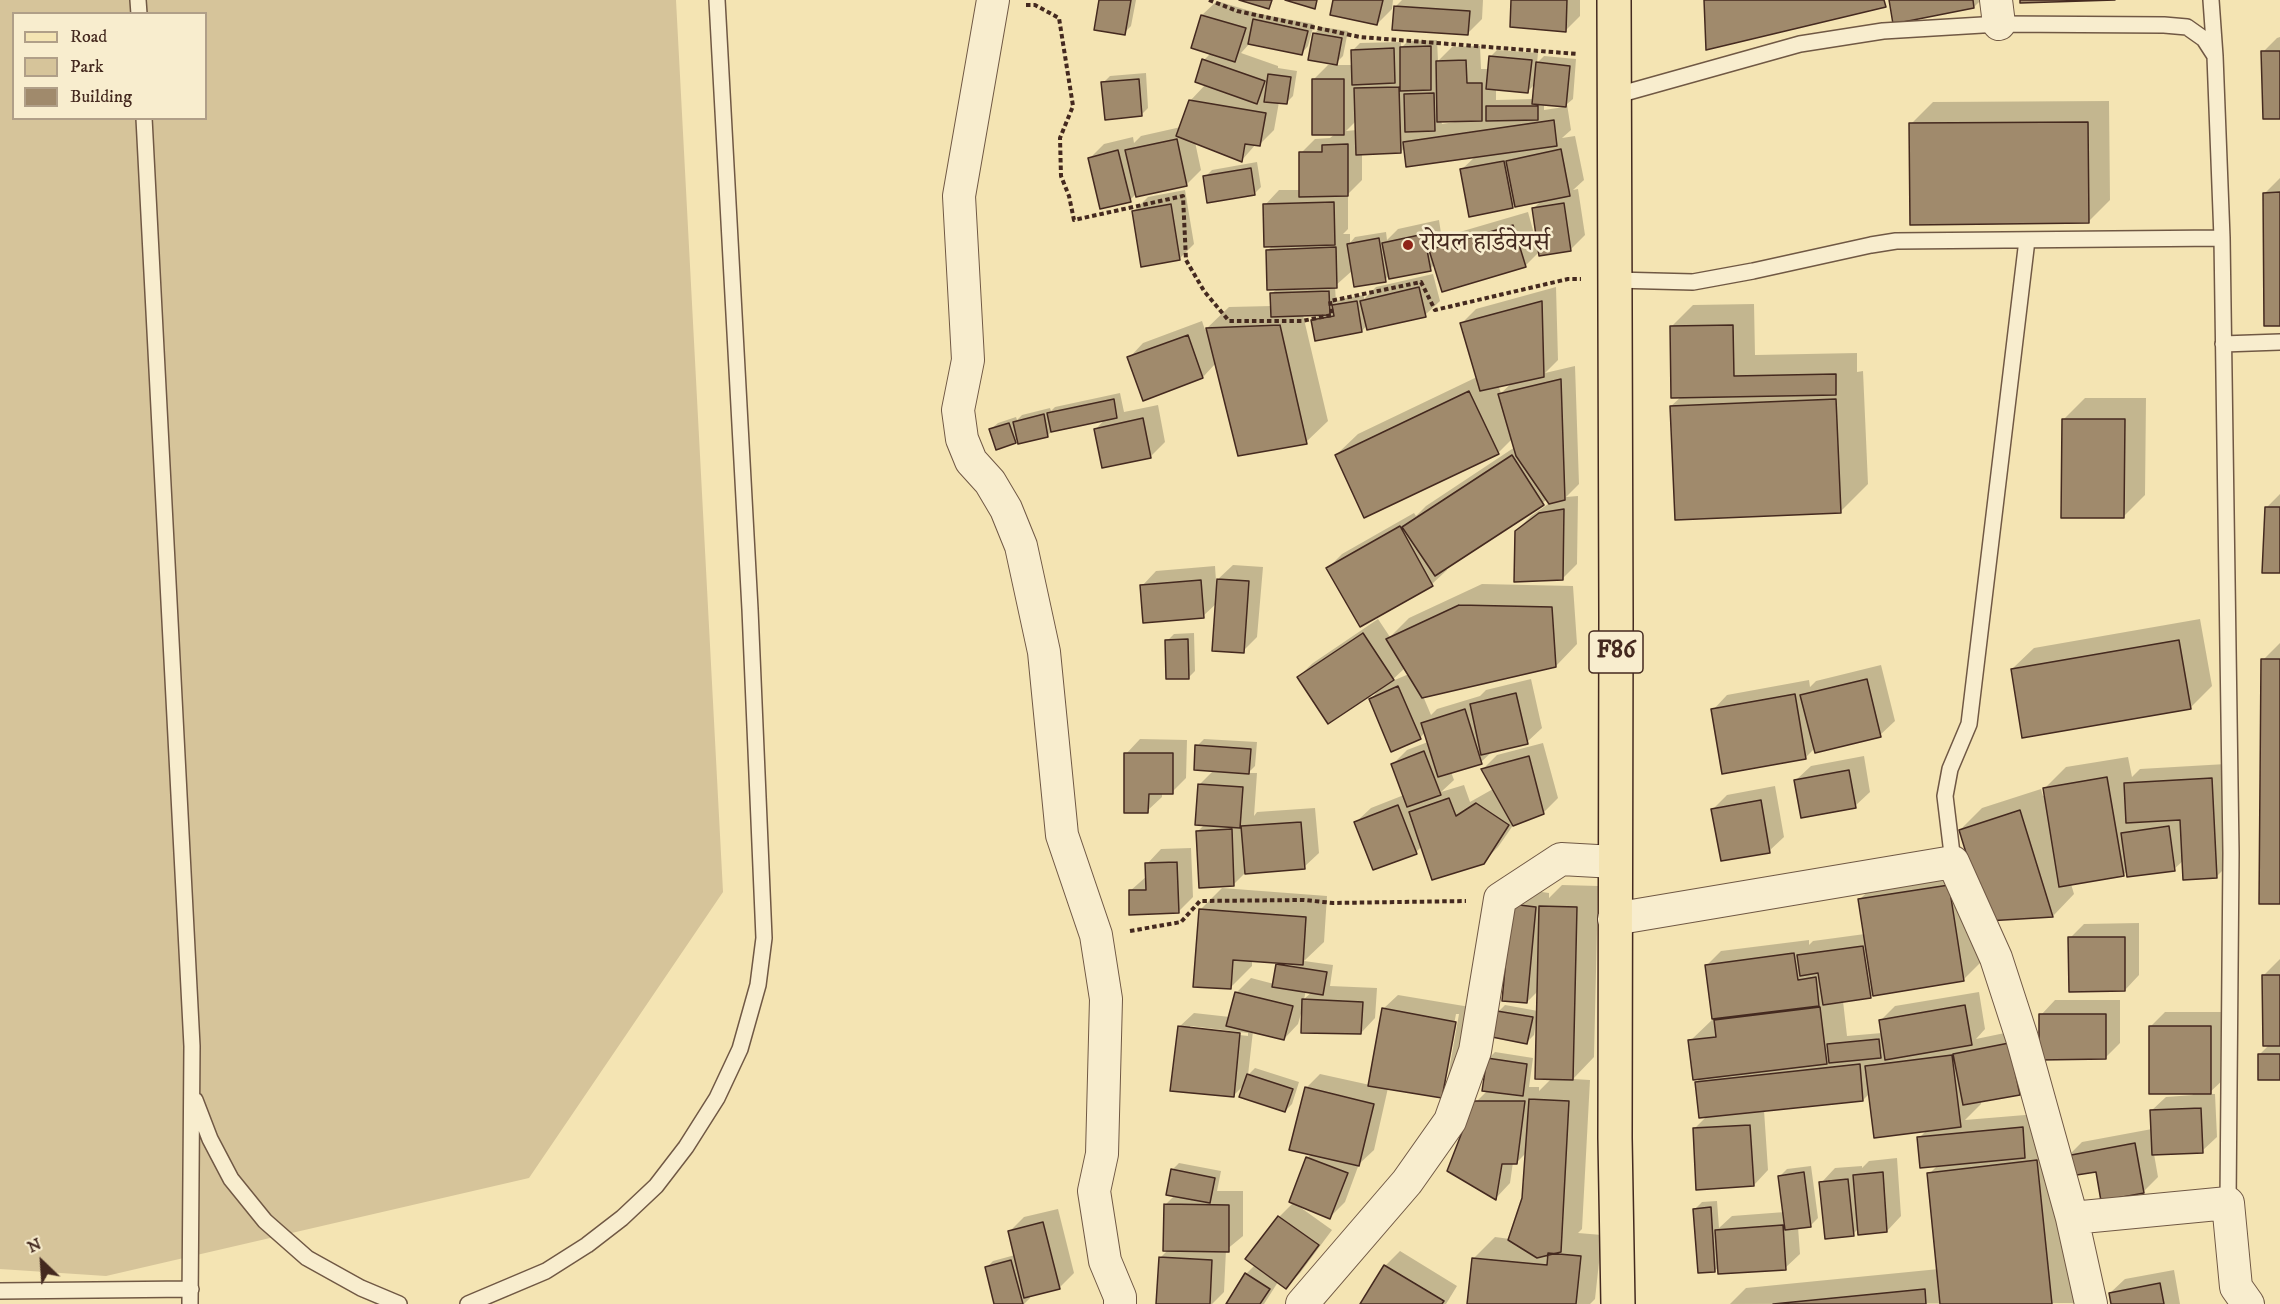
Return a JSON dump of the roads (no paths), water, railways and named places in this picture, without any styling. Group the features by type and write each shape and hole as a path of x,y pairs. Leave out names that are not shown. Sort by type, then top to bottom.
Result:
{"main road":[{"name":"F86","path":"1614,0 1614,919 1618,1304"}],"street":[{"path":"993,1 959,196 968,360 958,410 962,440 971,461 990,482 1006,509 1021,546 1044,652 1062,835 1096,935 1106,999 1102,1154 1094,1191 1105,1261 1120,1297 1120,1304"},
{"path":"1302,1304 1407,1182 1450,1121 1475,1051 1500,899 1562,859 1615,862"},
{"path":"1614,919 1953,862 1996,958 2022,1038 2072,1218 2091,1304"},
{"path":"2072,1218 2228,1203 2236,1287 2248,1304"}],"lane":[{"path":"468,1304 546,1271 596,1239 656,1186 686,1147 717,1098 740,1049 758,984 764,938 753,668 717,0"},
{"path":"2211,0 2222,238 2231,853 2228,1203"},
{"path":"1614,96 1800,45 1997,12 2187,27 2204,39 2215,56"},
{"path":"0,1291 191,1297 192,1046 144,120"},
{"path":"1615,280 1693,282 1754,271 1870,244 1896,241 2222,238"},
{"path":"1953,862 1945,796 1950,769 1969,724 2027,240"},
{"path":"2223,344 2280,342"},
{"path":"192,1092 210,1139 231,1179 265,1221 307,1258 361,1288 399,1304"}],"place":[{"name":"रोयल हार्डवेयर्स","path":"1408,245"}]}
